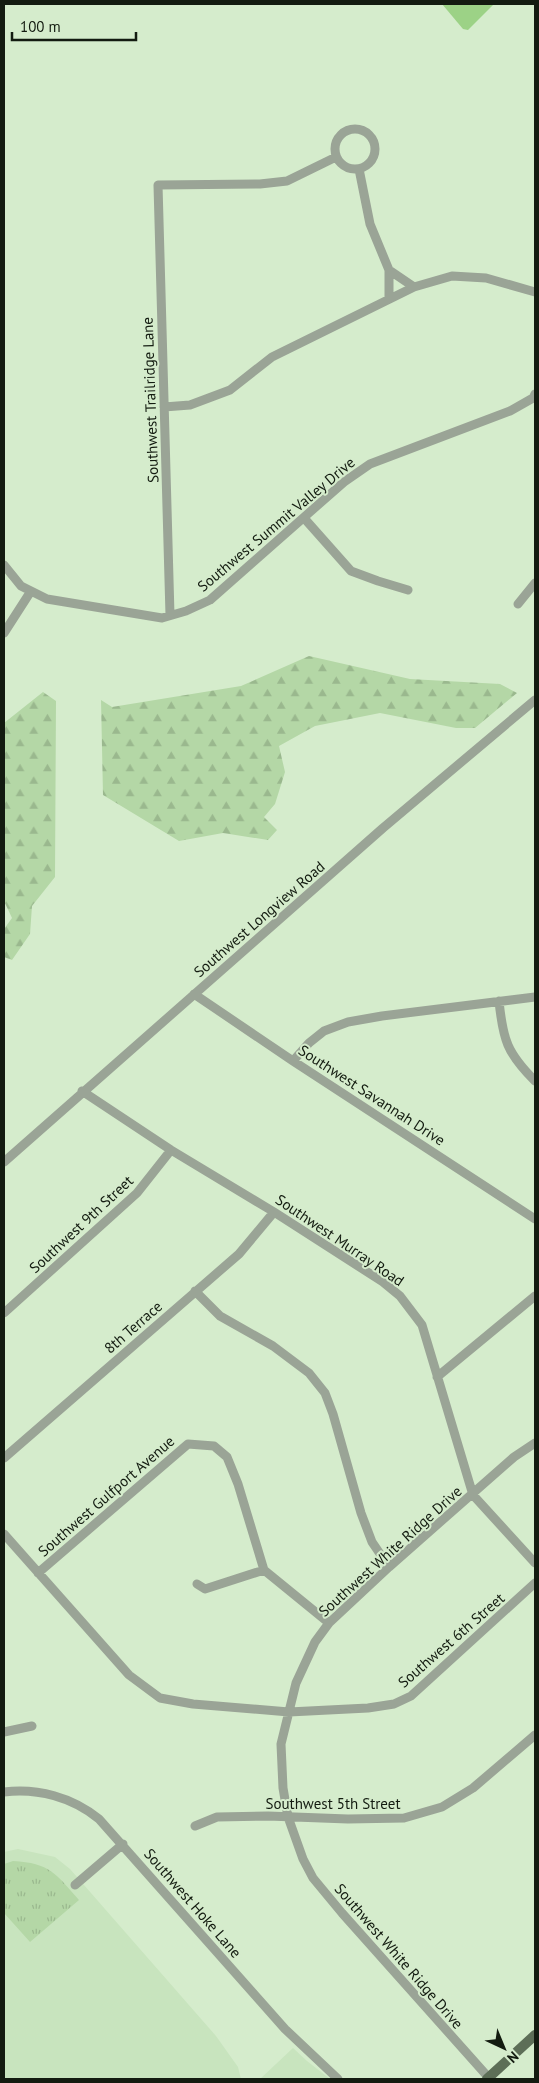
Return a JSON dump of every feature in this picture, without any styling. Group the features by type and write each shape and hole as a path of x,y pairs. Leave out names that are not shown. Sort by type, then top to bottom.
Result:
{"main road":[{"path":"488,2078 535,2035"}],"street":[{"path":"354,128 367,132 374,143 374,156 366,166 359,169 346,167 336,157 335,144 338,138 342,133 354,128"},
{"name":"Southwest Trailridge Lane","path":"170,616 158,185 260,184 287,180 336,157"},
{"path":"359,169 370,224 389,270 389,299"},
{"path":"389,270 414,287"},
{"path":"164,407 190,405 230,390 272,357 414,287 452,276 486,278 535,292"},
{"name":"Southwest Summit Valley Drive","path":"170,616 210,600 344,482 370,464 510,410 532,398 535,394"},
{"path":"304,518 351,571 408,590"},
{"path":"4,565 21,586 47,599 162,618 170,616"},
{"path":"518,604 535,583"},
{"path":"4,632 31,591"},
{"name":"Southwest Longview Road","path":"4,1162 82,1091 383,828 535,700"},
{"name":"Southwest Savannah Drive","path":"194,994 535,1219"},
{"path":"293,1061 324,1031 348,1022 535,997"},
{"path":"499,1001 502,1029 510,1052 535,1081"},
{"name":"Southwest Murray Road","path":"82,1091 171,1150 274,1212 383,1282 400,1296 422,1325 473,1495 535,1562"},
{"name":"Southwest 9th Street","path":"4,1313 138,1193 171,1150"},
{"name":"8th Terrace","path":"4,1458 239,1254 274,1212"},
{"path":"195,1291 220,1316 273,1346 308,1373 325,1393 333,1414 366,1528 372,1542 389,1567"},
{"path":"437,1377 535,1296"},
{"name":"Southwest White Ridge Drive","path":"488,2078 313,1878 302,1859 288,1817 283,1788 282,1744 296,1683 315,1642 329,1624 389,1567 514,1457 535,1443"},
{"name":"Southwest Gulfport Avenue","path":"38,1573 188,1444 214,1446 227,1457 238,1484 264,1570"},
{"name":"Southwest 6th Street","path":"4,1534 129,1675 160,1698 193,1704 289,1712 368,1708 394,1704 411,1696 535,1583"},
{"path":"197,1584 205,1590 264,1570 329,1624"},
{"path":"4,1732 32,1726"},
{"name":"Southwest 5th Street","path":"196,1826 217,1817 404,1818 442,1807 473,1788 535,1735"},
{"name":"Southwest Hoke Lane","path":"4,1788 70,1800 100,1819 285,2030 338,2079"},
{"path":"75,1885 122,1844"}],"shaded area":[{"path":"442,4 494,4 468,30 463,29"},
{"path":"18,1849 55,1857 70,1869 216,2036 238,2067 241,2079 4,2079 4,1852"},
{"path":"293,2048 307,2061 330,2079 260,2079"}],"green space":[{"path":"309,656 410,679 500,684 517,693 475,728 456,728 380,713 315,726 279,746 285,772 275,804 264,817 277,830 268,840 223,833 179,841 103,795 101,700 112,707 241,686"},
{"path":"43,692 56,701 55,877 32,906 30,934 12,960 4,957 4,929 12,918 4,901 4,723"},
{"path":"13,1861 44,1867 58,1877 79,1900 30,1942 4,1913 4,1864"}]}
